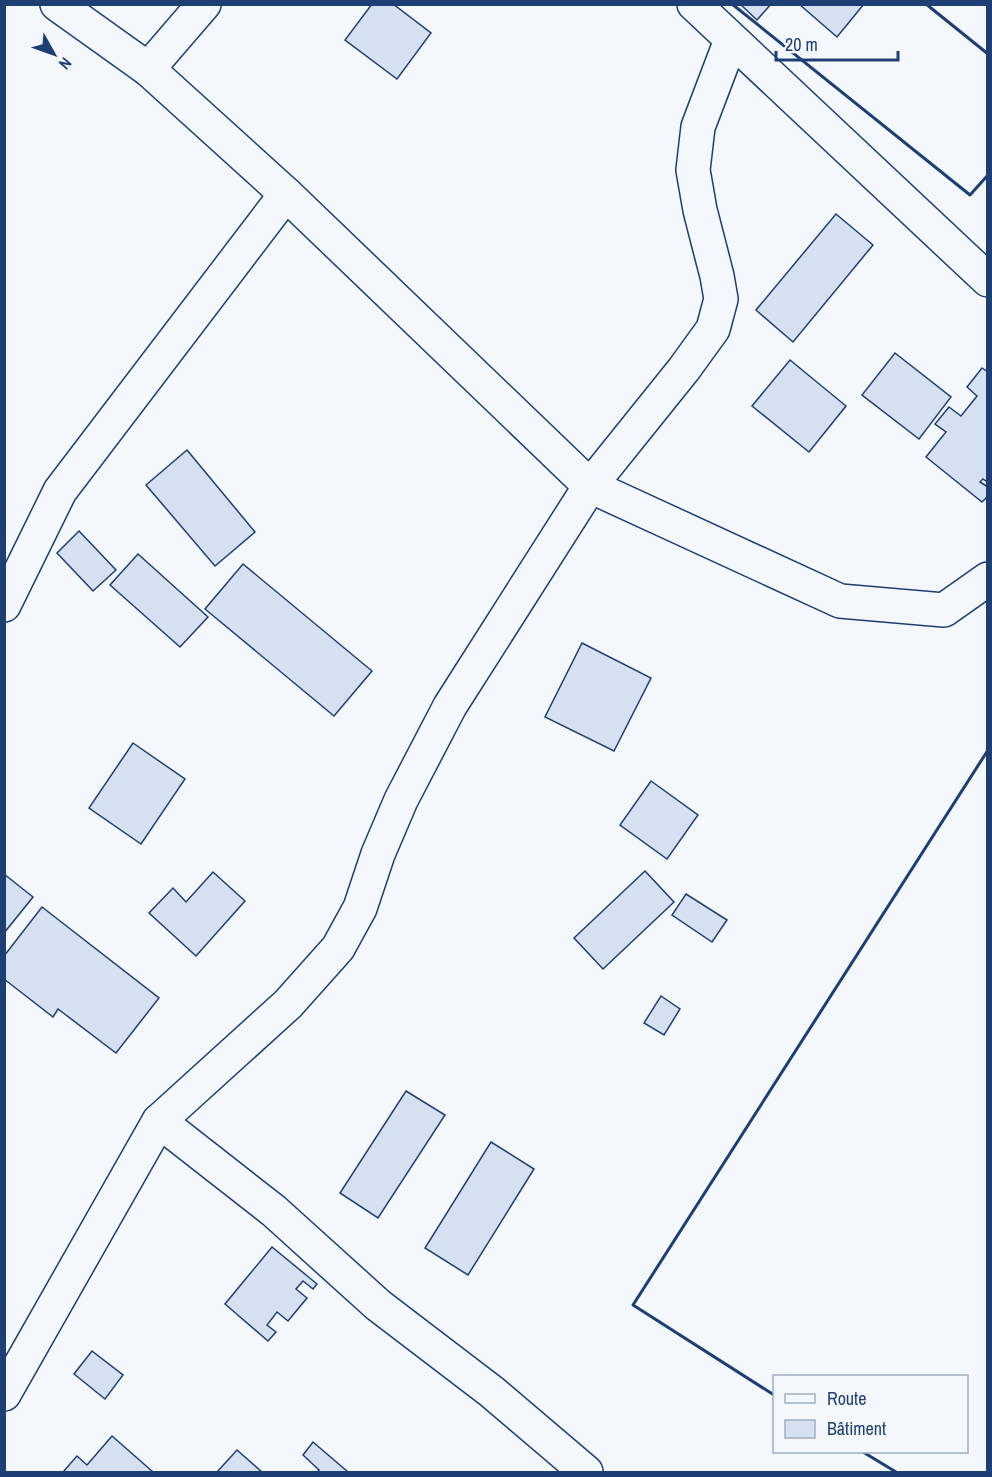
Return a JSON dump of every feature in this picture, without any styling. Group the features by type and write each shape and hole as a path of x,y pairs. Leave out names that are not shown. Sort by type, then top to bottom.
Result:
{"street":[{"path":"57,4 148,69 286,194 590,486 840,602 944,610 987,579"},
{"path":"148,69 204,4"},
{"path":"693,4 987,280"},
{"path":"4,1394 159,1121 288,1004 338,948 360,908 378,854 401,800 450,706 590,486 684,369 713,329 721,299 693,170 698,127 731,40"},
{"path":"4,605 60,491 286,194"},
{"path":"159,1121 274,1211 378,1305 492,1392 586,1473"}],"building":[{"path":"372,4 393,4 431,33 397,79 345,40"},
{"path":"740,4 771,4 757,20"},
{"path":"799,4 864,4 837,37"},
{"path":"836,214 873,245 793,342 756,310"},
{"path":"895,353 951,397 919,439 862,395"},
{"path":"790,360 846,406 809,452 752,406"},
{"path":"982,368 988,372 988,479 980,482 988,487 988,496 982,502 926,457 946,432 935,424 949,407 961,416 977,396 967,387"},
{"path":"187,450 255,532 215,566 146,485"},
{"path":"79,531 116,570 93,591 57,553"},
{"path":"138,554 208,617 180,647 110,585"},
{"path":"243,564 372,671 334,716 205,609"},
{"path":"582,643 651,678 614,751 545,717"},
{"path":"133,743 185,779 141,844 89,808"},
{"path":"651,781 698,815 667,859 620,825"},
{"path":"645,871 674,902 603,969 574,938"},
{"path":"213,872 245,901 196,956 149,913 173,888 186,902"},
{"path":"4,874 33,897 4,933"},
{"path":"686,894 727,920 712,942 672,915"},
{"path":"42,907 159,998 116,1053 58,1009 53,1017 4,979 4,956"},
{"path":"661,996 680,1009 664,1035 644,1023"},
{"path":"406,1091 445,1115 378,1218 340,1193"},
{"path":"491,1142 534,1169 468,1275 425,1248"},
{"path":"272,1247 317,1284 313,1289 303,1281 296,1289 307,1298 288,1321 277,1312 267,1325 276,1332 268,1341 225,1304"},
{"path":"92,1351 123,1375 105,1399 74,1374"},
{"path":"112,1436 153,1472 63,1472 77,1456 87,1465"},
{"path":"313,1442 348,1472 317,1472 319,1470 303,1455"},
{"path":"237,1450 262,1472 217,1472"}],"wall":[{"path":"732,4 970,195 988,175"},
{"path":"926,4 988,54"},
{"path":"773,1394 633,1305 988,750"},
{"path":"865,1453 896,1472"}]}
